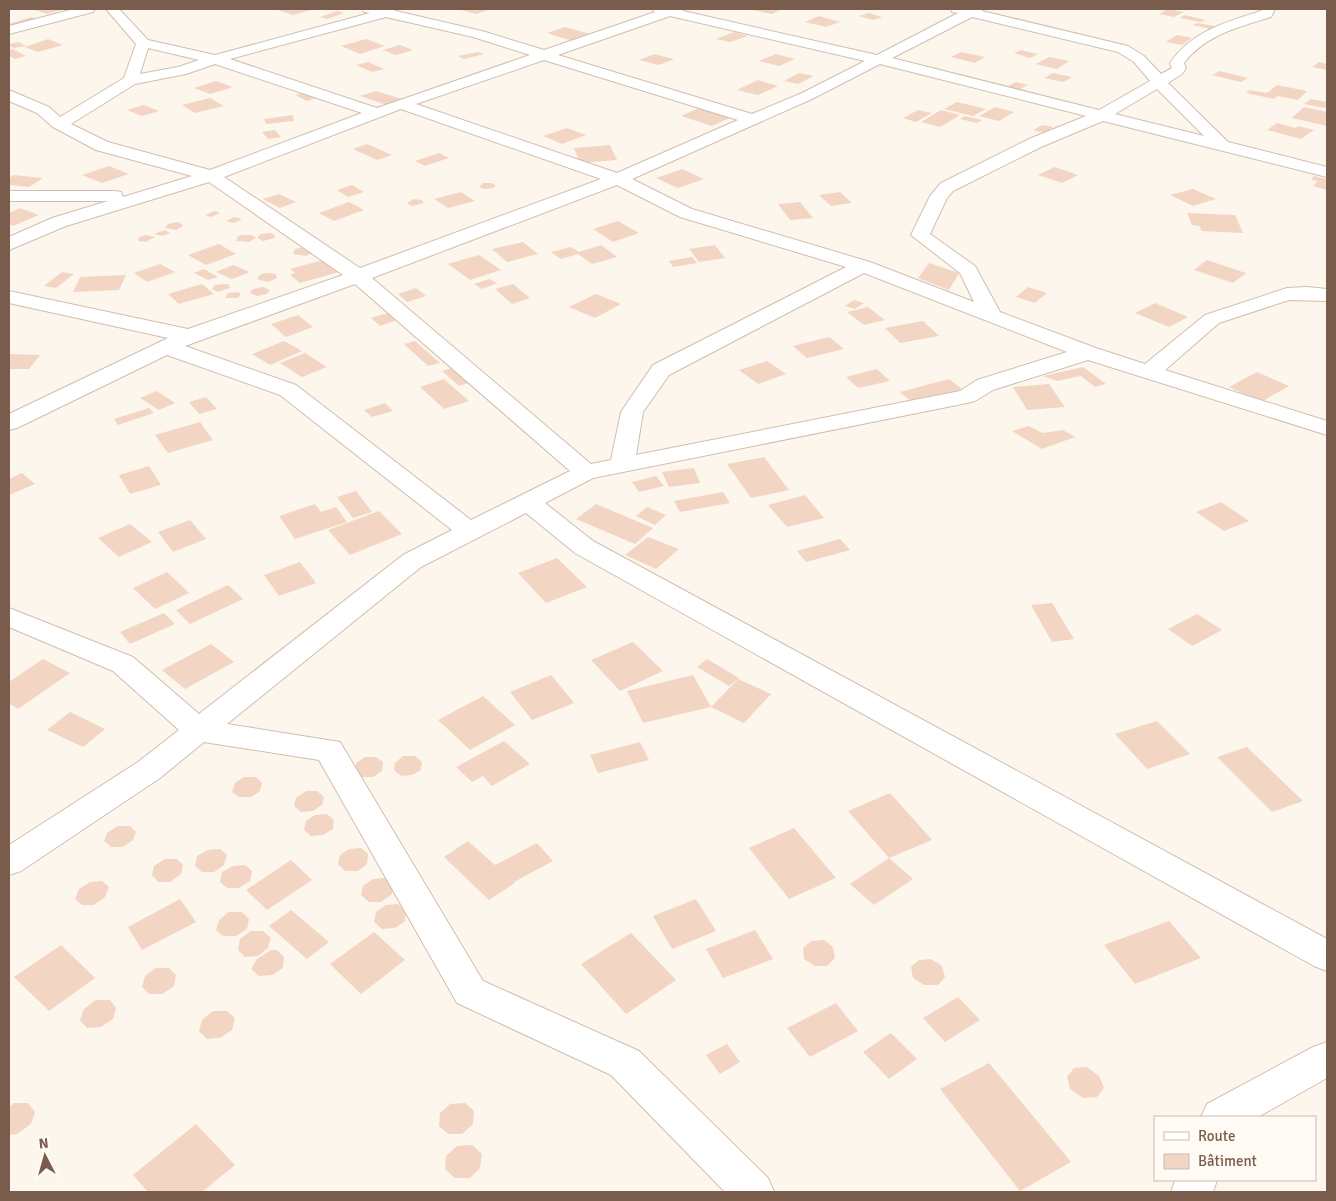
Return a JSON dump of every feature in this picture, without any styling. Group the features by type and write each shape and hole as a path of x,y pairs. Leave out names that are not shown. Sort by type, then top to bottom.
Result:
{"street":[{"path":"9,30 88,9"},
{"path":"112,9 143,43 215,59 377,113"},
{"path":"369,9 391,11 477,34 754,120"},
{"path":"1241,9 1268,11"},
{"path":"9,244 60,222 211,176 401,104 667,10 877,59 1327,172"},
{"path":"9,423 189,336 358,276 618,179 807,96 968,10 1123,48 1139,59 1223,146"},
{"path":"59,124 131,80 181,70 391,11"},
{"path":"992,316 968,270 920,235 939,196 947,188 1035,143 1100,116 1177,72 1179,68 1177,63 1184,50 1205,36 1231,24 1268,11"},
{"path":"131,80 143,43"},
{"path":"9,95 43,110 59,124 102,146 211,176 358,276 586,472"},
{"path":"401,104 618,179 686,214 864,266 1088,353 1327,428"},
{"path":"9,196 143,197"},
{"path":"622,465 632,412 661,370 864,266"},
{"path":"1149,372 1212,318 1286,294 1307,293 1327,295"},
{"path":"9,297 189,336"},
{"path":"166,347 288,390 470,532"},
{"path":"9,862 149,770 412,562 586,472 967,396 984,385 1088,353"},
{"path":"528,502 584,547 1327,956"},
{"path":"9,617 123,664 199,731 329,750 470,992 624,1063 753,1192"},
{"path":"1223,1116 1327,1059"}],"building":[{"path":"314,9 293,15 278,10"},
{"path":"491,9 476,14 461,10"},
{"path":"748,9 783,9 772,14"},
{"path":"1168,9 1184,12 1174,17 1159,14"},
{"path":"35,10 62,10 47,14"},
{"path":"337,11 344,13 327,19 320,17"},
{"path":"869,13 882,17 873,20 859,16"},
{"path":"1184,15 1206,20 1201,22 1180,18"},
{"path":"819,16 840,22 826,27 805,22"},
{"path":"31,17 36,19 12,25 9,24"},
{"path":"1197,23 1215,26 1210,29 1193,25"},
{"path":"565,27 590,34 572,41 547,33"},
{"path":"734,32 748,36 730,42 716,39"},
{"path":"1177,35 1192,38 1182,45 1166,42"},
{"path":"48,39 63,45 38,52 25,47"},
{"path":"366,39 385,46 360,54 341,46"},
{"path":"18,42 26,46 14,48 9,46 9,44"},
{"path":"400,45 413,50 396,55 383,50"},
{"path":"13,49 26,56 15,59 9,56 9,50"},
{"path":"1021,50 1038,54 1030,58 1014,53"},
{"path":"478,52 484,54 464,59 458,56"},
{"path":"961,52 985,57 975,63 951,57"},
{"path":"654,54 674,59 659,65 639,60"},
{"path":"776,54 795,59 779,66 759,61"},
{"path":"1049,57 1069,61 1057,69 1036,64"},
{"path":"368,62 384,69 372,72 356,65"},
{"path":"1319,62 1327,64 1327,70 1312,67"},
{"path":"1220,71 1248,78 1241,82 1212,75"},
{"path":"799,73 814,76 798,84 784,81"},
{"path":"1053,73 1072,77 1063,82 1044,78"},
{"path":"758,80 778,86 758,95 737,90"},
{"path":"216,81 233,87 210,94 194,88"},
{"path":"1016,82 1028,85 1018,90 1006,87"},
{"path":"1277,85 1307,91 1298,100 1278,96 1274,99 1246,93 1250,90 1267,93"},
{"path":"376,91 405,100 390,106 360,96"},
{"path":"306,92 319,97 307,101 295,95"},
{"path":"210,98 224,106 195,113 182,105"},
{"path":"1311,99 1327,102 1327,106 1324,108 1304,104"},
{"path":"957,102 986,109 973,116 944,109"},
{"path":"144,105 159,111 142,116 127,110"},
{"path":"995,107 1014,112 999,121 979,116"},
{"path":"1304,107 1327,112 1327,126 1292,118"},
{"path":"699,108 730,118 712,126 681,116"},
{"path":"918,110 932,113 916,122 903,118"},
{"path":"941,110 960,115 940,127 921,122"},
{"path":"293,115 294,121 266,124 264,119"},
{"path":"965,116 982,120 977,123 960,119"},
{"path":"1277,123 1314,130 1301,139 1267,130"},
{"path":"1042,125 1053,127 1044,133 1033,130"},
{"path":"567,128 586,135 562,144 543,136"},
{"path":"275,130 281,137 268,139 262,132"},
{"path":"367,144 392,155 377,160 353,149"},
{"path":"610,145 617,160 580,163 574,148"},
{"path":"439,153 449,158 425,166 415,161"},
{"path":"109,166 129,174 102,183 82,175"},
{"path":"1055,167 1078,175 1062,183 1038,175"},
{"path":"682,169 704,179 678,188 656,178"},
{"path":"14,175 43,178 29,187 9,185 9,178"},
{"path":"1314,176 1327,179 1327,190 1313,186 1318,181 1311,180"},
{"path":"483,183 496,185 493,188 484,189 479,187"},
{"path":"352,185 364,192 348,197 337,190"},
{"path":"1193,189 1216,199 1193,206 1170,195"},
{"path":"461,192 475,201 448,208 434,199"},
{"path":"840,192 852,203 831,206 819,195"},
{"path":"279,194 296,202 280,208 263,199"},
{"path":"414,199 422,200 424,203 412,206 407,203"},
{"path":"349,202 364,210 334,221 319,213"},
{"path":"800,202 813,218 790,220 778,204"},
{"path":"20,208 39,215 13,226 9,224 9,213"},
{"path":"215,211 220,213 211,217 205,215"},
{"path":"1187,213 1235,215 1243,233 1202,231 1199,226 1192,225"},
{"path":"234,217 242,219 234,223 226,221"},
{"path":"618,221 639,233 613,242 593,229"},
{"path":"177,222 183,226 176,230 165,228 168,224"},
{"path":"165,230 170,233 163,236 154,234"},
{"path":"261,234 274,234 275,238 263,241 257,238"},
{"path":"146,235 155,237 146,242 138,241 139,237"},
{"path":"252,235 256,238 249,242 236,241 238,236"},
{"path":"523,242 538,254 507,262 492,249"},
{"path":"219,244 236,254 206,265 188,255"},
{"path":"601,245 617,257 592,264 578,254 561,259 551,252 571,247 579,252"},
{"path":"715,245 725,258 699,262 689,249"},
{"path":"305,247 314,252 306,256 293,254 295,249"},
{"path":"479,255 501,270 470,280 448,264"},
{"path":"692,257 697,263 673,267 669,261"},
{"path":"323,260 339,272 300,283 290,275 295,273 290,269"},
{"path":"1207,260 1246,273 1233,283 1194,270"},
{"path":"929,263 959,273 949,290 918,278"},
{"path":"160,264 175,272 147,282 134,273"},
{"path":"233,265 250,272 232,279 216,272"},
{"path":"204,269 218,277 208,280 194,273"},
{"path":"62,272 74,274 56,288 44,286"},
{"path":"261,274 276,274 277,278 268,282 257,279"},
{"path":"126,275 119,290 73,292 80,277"},
{"path":"489,279 497,283 482,289 474,284"},
{"path":"202,284 214,294 179,304 168,294"},
{"path":"228,284 230,288 218,292 212,289 215,285"},
{"path":"513,284 530,298 512,304 495,289"},
{"path":"263,287 270,290 267,294 257,296 250,293 253,289"},
{"path":"1028,287 1047,293 1035,303 1016,297"},
{"path":"416,288 426,296 407,302 398,294"},
{"path":"238,292 241,294 238,298 225,298 228,293"},
{"path":"596,294 621,304 595,318 569,307"},
{"path":"854,300 864,303 855,309 845,306"},
{"path":"1155,303 1188,317 1169,327 1135,313"},
{"path":"868,307 885,320 864,325 847,312"},
{"path":"388,313 397,320 380,326 371,318"},
{"path":"298,315 313,327 286,337 271,324"},
{"path":"923,321 939,336 900,343 885,328"},
{"path":"829,337 844,349 807,358 793,346"},
{"path":"284,341 302,351 270,365 252,354"},
{"path":"415,341 440,363 428,366 404,344"},
{"path":"305,353 327,367 302,377 280,363"},
{"path":"9,354 40,355 29,369 9,369"},
{"path":"767,361 786,374 758,384 739,370"},
{"path":"455,367 472,382 459,386 442,371"},
{"path":"1083,367 1106,384 1095,387 1081,376 1057,381 1043,376"},
{"path":"877,369 890,381 858,388 846,377"},
{"path":"1257,372 1289,386 1261,402 1229,387"},
{"path":"444,379 469,401 444,409 420,387"},
{"path":"949,379 962,389 913,403 900,392"},
{"path":"1049,384 1065,407 1027,410 1013,387"},
{"path":"157,391 175,403 159,410 140,398"},
{"path":"206,397 217,409 199,414 189,402"},
{"path":"385,403 393,411 372,417 364,410"},
{"path":"149,408 154,413 118,425 114,419"},
{"path":"200,422 213,440 168,453 155,435"},
{"path":"1029,426 1042,433 1063,430 1075,437 1042,449 1012,431"},
{"path":"764,457 789,490 751,498 727,464"},
{"path":"149,466 161,485 130,494 119,475"},
{"path":"694,468 700,483 669,487 662,472"},
{"path":"22,473 35,484 9,495 9,479"},
{"path":"656,476 664,486 639,492 632,482"},
{"path":"356,491 372,512 353,518 337,497"},
{"path":"723,492 730,503 680,512 674,501"},
{"path":"805,495 824,518 787,527 768,505"},
{"path":"1221,502 1249,521 1224,531 1196,512"},
{"path":"315,504 321,512 336,507 347,522 295,539 279,516"},
{"path":"596,504 653,528 635,544 576,519"},
{"path":"647,507 666,515 655,525 636,516"},
{"path":"379,511 402,534 350,555 328,530"},
{"path":"190,520 206,539 173,552 158,532"},
{"path":"130,524 152,542 119,557 98,538"},
{"path":"648,537 679,549 656,569 625,555"},
{"path":"840,539 850,550 806,562 797,551"},
{"path":"557,558 587,587 546,603 518,573"},
{"path":"300,562 316,583 279,596 264,575"},
{"path":"167,572 189,593 155,609 133,588"},
{"path":"228,585 243,599 190,624 176,610"},
{"path":"1052,603 1074,639 1052,642 1031,605"},
{"path":"164,613 175,624 130,644 120,632"},
{"path":"1197,614 1222,630 1192,646 1168,629"},
{"path":"633,642 663,671 620,691 591,660"},
{"path":"211,644 234,662 185,689 162,670"},
{"path":"43,659 70,673 18,709 9,703 9,682"},
{"path":"707,659 739,678 729,686 697,667"},
{"path":"551,675 574,703 532,720 510,692"},
{"path":"693,675 711,707 643,723 627,691"},
{"path":"738,679 771,694 744,723 711,707"},
{"path":"483,696 515,725 470,750 438,720"},
{"path":"70,712 105,729 83,747 47,730"},
{"path":"1157,721 1190,754 1147,769 1115,734"},
{"path":"504,741 530,764 492,786 483,776 472,782 456,767"},
{"path":"640,742 649,760 598,773 590,755"},
{"path":"1247,747 1303,801 1272,812 1217,757"},
{"path":"403,756 415,756 422,762 421,770 412,775 401,776 394,770 395,763"},
{"path":"365,757 376,757 383,762 382,771 373,777 362,777 355,772 356,763"},
{"path":"244,777 256,777 262,783 260,791 251,797 239,797 232,792 235,783"},
{"path":"306,791 317,791 324,797 322,805 313,811 301,812 294,806 296,798"},
{"path":"890,793 932,840 889,858 848,811"},
{"path":"327,814 334,820 333,829 323,835 311,836 304,830 306,821 315,815"},
{"path":"118,826 130,826 136,832 133,840 123,847 111,847 104,841 107,833"},
{"path":"794,828 836,878 789,899 749,848"},
{"path":"468,841 495,865 537,843 553,861 514,882 489,900 444,857"},
{"path":"361,848 368,854 367,864 358,871 345,871 338,864 340,855 349,849"},
{"path":"220,849 227,855 224,865 214,872 202,872 195,866 197,856 208,850"},
{"path":"889,858 913,879 874,905 850,884"},
{"path":"165,859 177,859 183,865 181,874 170,882 158,882 152,875 154,866"},
{"path":"291,860 312,880 267,910 246,890"},
{"path":"245,865 252,871 250,881 239,888 227,888 220,882 222,872 233,866"},
{"path":"385,878 393,885 392,894 381,902 369,902 361,895 363,886 373,879"},
{"path":"102,881 109,887 105,897 94,905 82,905 75,899 79,889 90,882"},
{"path":"180,899 196,922 142,950 128,927"},
{"path":"696,899 716,931 672,949 653,916"},
{"path":"398,904 406,911 405,921 395,928 382,929 374,922 376,912 386,905"},
{"path":"291,910 329,942 307,959 269,926"},
{"path":"229,912 242,912 249,919 247,929 236,936 223,936 216,930 219,920"},
{"path":"1169,921 1201,958 1135,984 1104,945"},
{"path":"755,930 773,959 723,978 706,949"},
{"path":"251,931 263,931 271,938 268,948 258,956 245,957 238,950 240,939"},
{"path":"374,932 405,960 361,994 330,964"},
{"path":"631,933 676,980 626,1014 581,964"},
{"path":"824,940 833,947 835,958 827,966 815,966 804,959 803,948 811,941"},
{"path":"61,945 95,978 49,1011 14,977"},
{"path":"271,950 277,950 284,957 283,968 272,975 259,976 251,969 257,959"},
{"path":"931,959 942,966 945,977 938,985 924,985 913,978 911,967 919,960"},
{"path":"156,968 169,968 176,975 174,986 162,994 149,994 142,987 145,976"},
{"path":"958,997 980,1020 945,1042 923,1018"},
{"path":"96,1000 110,1000 116,1008 113,1019 101,1027 87,1028 80,1020 84,1009"},
{"path":"836,1003 858,1031 810,1057 787,1028"},
{"path":"213,1011 227,1011 235,1018 232,1030 220,1038 207,1039 199,1031 202,1020"},
{"path":"891,1033 917,1059 889,1079 863,1052"},
{"path":"727,1044 740,1062 720,1074 706,1055"},
{"path":"989,1063 1071,1162 1020,1191 940,1089"},
{"path":"1087,1067 1099,1076 1104,1088 1097,1097 1083,1098 1070,1089 1067,1077 1074,1068"},
{"path":"14,1103 28,1103 35,1112 31,1124 17,1134 9,1135 9,1107"},
{"path":"465,1103 474,1111 473,1124 462,1134 448,1134 439,1126 440,1113 450,1104"},
{"path":"196,1124 235,1165 202,1192 148,1192 133,1175"},
{"path":"472,1145 482,1154 480,1168 470,1178 455,1178 445,1169 446,1156 457,1146"}]}
